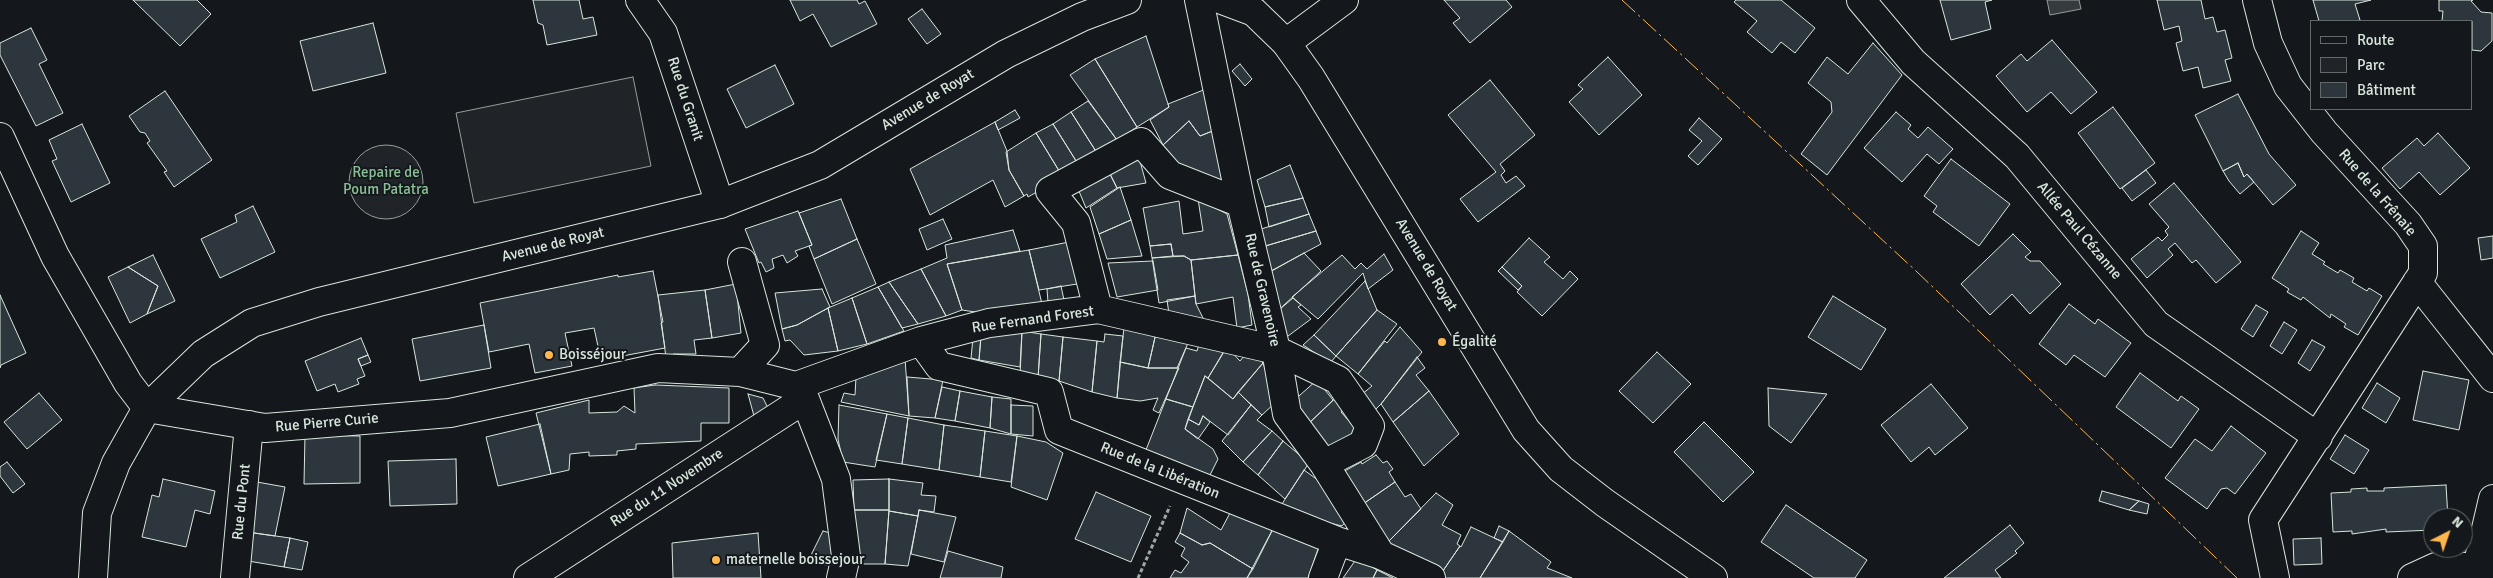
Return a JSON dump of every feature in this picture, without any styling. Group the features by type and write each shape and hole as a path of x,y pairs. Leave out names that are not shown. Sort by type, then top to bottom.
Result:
{"street":[{"name":"Rue du Granit","path":"640,0 663,33 720,204"},
{"name":"Avenue de Royat","path":"93,578 97,513 116,463 147,408 203,354 252,323 318,302 720,204 820,165 1006,54 1090,8 1127,0"},
{"name":"Rue de Gravenoire","path":"1199,0 1241,203 1276,350 1287,414 1324,464 1381,555"},
{"name":"Avenue de Royat","path":"1222,0 1252,6 1286,43 1328,104 1526,430 1561,469 1605,503 1713,578"},
{"path":"1286,43 1344,0"},
{"name":"Allée Paul Cézanne","path":"1861,0 1913,62 2017,156 2156,324 2318,437"},
{"name":"Rue de la Frênaie","path":"2257,0 2268,43 2288,86 2324,132 2408,224 2422,246 2423,272 2263,520 2275,578"},
{"path":"0,137 55,256 128,383 147,408"},
{"path":"1098,309 1076,223 1050,191 1141,142 1170,175 1241,203"},
{"path":"740,372 765,345 742,262"},
{"path":"2416,282 2493,378"},
{"name":"Rue Fernand Forest","path":"800,393 921,341 989,323 1098,309 1276,350 1338,380 1370,426 1363,444 1324,464"},
{"name":"Rue de la Libération","path":"921,341 939,366 1049,392 1059,430 1181,481 1337,541 1381,555 1431,578"},
{"name":"Rue Pierre Curie","path":"147,408 265,428 450,413 658,368 740,372 800,393"},
{"path":"800,393 836,480 846,556 841,578"},
{"name":"Rue du 11 Novembre","path":"528,578 800,393"},
{"name":"Rue du Pont","path":"235,578 249,425"},
{"path":"2412,578 2436,567 2485,567 2493,499"},
{"path":"1323,578 1337,541"}],"path":[{"path":"1138,578 1181,481"}],"green space":[{"path":"633,77 651,166 474,203 456,113"},
{"name":"Repaire de Poum Patatra","path":"379,145 393,145 407,151 417,161 423,175 423,189 417,203 407,213 393,219 379,219 365,213 355,203 349,189 349,175 355,161 365,151"}],"shaded area":[{"path":"2047,0 2079,0 2081,9 2050,15"}],"building":[{"path":"133,0 197,0 211,14 180,46"},
{"path":"533,0 579,0 583,19 593,17 597,35 547,45 543,25 538,23"},
{"path":"790,0 857,0 859,4 865,1 877,24 831,47 813,14 800,21"},
{"path":"1444,0 1506,0 1512,7 1470,43 1453,23 1460,18"},
{"path":"1736,0 1781,0 1815,28 1795,53 1781,42 1772,53 1747,32 1757,21 1734,2"},
{"path":"1940,0 1992,0 1985,2 1991,29 1951,40"},
{"path":"2157,0 2201,0 2205,19 2213,17 2217,32 2225,30 2232,58 2225,60 2231,81 2203,88 2198,67 2183,71 2176,43 2182,41 2179,26 2164,30"},
{"path":"2313,0 2371,0 2355,4 2360,20 2319,20"},
{"path":"2439,0 2473,0 2471,1 2481,12 2492,13 2492,41 2481,51 2473,50 2473,20 2442,20 2443,11 2439,11"},
{"path":"922,9 941,34 927,44 908,19"},
{"path":"373,23 386,73 313,91 300,41"},
{"path":"31,28 47,60 39,64 63,113 36,126 0,55 0,43"},
{"path":"1146,36 1169,107 1137,127 1095,59"},
{"path":"2052,40 2097,92 2071,114 2051,92 2027,112 1996,76 2021,54 2027,61"},
{"path":"1873,43 1902,75 1827,175 1801,154 1832,112 1831,102 1808,83 1827,57 1848,74"},
{"path":"1608,57 1642,95 1599,135 1569,102 1583,89 1578,85"},
{"path":"1095,59 1137,127 1117,140 1070,75"},
{"path":"1240,64 1252,79 1245,86 1232,71"},
{"path":"775,65 794,104 746,128 727,89"},
{"path":"1490,80 1535,135 1500,164 1505,171 1501,175 1506,183 1516,176 1525,186 1478,222 1460,199 1496,172 1448,115"},
{"path":"1211,87 1220,128 1200,136 1189,121 1163,145 1150,120 1169,107 1168,104"},
{"path":"165,91 212,160 174,187 164,172 167,171 147,143 150,141 145,133 140,132 129,116"},
{"path":"2238,94 2269,154 2296,185 2273,205 2247,174 2244,177 2238,163 2223,171 2195,115"},
{"path":"1088,101 1117,140 1097,153 1071,112"},
{"path":"2113,107 2155,163 2120,189 2078,133"},
{"path":"1015,110 1020,118 998,130 995,122"},
{"path":"1071,112 1097,153 1078,164 1053,124"},
{"path":"1896,112 1911,125 1908,129 1918,138 1928,127 1953,149 1939,164 1927,154 1902,182 1864,148"},
{"path":"1699,118 1722,139 1698,165 1688,156 1702,141 1689,130"},
{"path":"1189,121 1200,136 1220,128 1232,182 1210,187 1182,168 1163,145"},
{"path":"995,122 1007,151 1009,170 1024,196 1005,207 993,180 930,215 910,169"},
{"path":"82,124 110,183 71,202 52,161 57,159 49,140"},
{"path":"1053,124 1078,164 1061,174 1036,133"},
{"path":"1036,133 1061,174 1028,197 1027,194 1024,196 1009,170 1006,152"},
{"path":"2438,133 2470,168 2440,195 2419,172 2400,189 2382,168 2417,138 2424,146"},
{"path":"1138,154 1146,183 1117,188 1107,168"},
{"path":"1951,159 2010,204 1979,246 1933,212 1937,206 1924,196"},
{"path":"2238,163 2244,177 2247,174 2254,182 2240,194 2223,171"},
{"path":"1290,165 1303,198 1265,207 1257,180"},
{"path":"1107,168 1117,188 1086,208 1076,184"},
{"path":"2146,170 2156,183 2132,201 2122,188"},
{"path":"2174,183 2241,262 2216,283 2196,260 2192,263 2175,243 2168,249 2173,255 2147,278 2131,259 2158,237 2162,241 2168,235 2165,231 2169,227 2149,204"},
{"path":"1120,187 1131,220 1099,234 1090,207"},
{"path":"1303,198 1309,214 1269,227 1265,207"},
{"path":"841,199 857,239 814,259 809,246 812,245 799,213"},
{"path":"1198,199 1227,214 1238,255 1191,260 1184,256 1173,256 1171,244 1150,246 1143,208 1179,201 1183,234 1203,231"},
{"path":"253,206 275,252 220,278 201,239 237,222 235,215"},
{"path":"798,211 812,245 795,251 798,256 787,263 783,255 772,259 774,268 766,272 761,262 759,263 745,229"},
{"path":"1309,214 1316,231 1262,247 1258,230"},
{"path":"943,219 952,239 927,250 919,229"},
{"path":"1131,220 1142,256 1107,259 1099,234"},
{"path":"1013,230 1020,251 947,264 962,310 946,316 921,269 947,258 945,245"},
{"path":"1316,231 1321,244 1269,272 1262,247"},
{"path":"2301,231 2319,243 2312,254 2325,262 2323,264 2338,273 2340,270 2354,278 2352,282 2367,291 2369,288 2382,296 2358,335 2344,327 2346,324 2331,314 2330,318 2303,297 2301,300 2287,292 2289,289 2272,278"},
{"path":"2013,234 2031,252 2025,257 2030,261 2040,261 2061,284 2030,314 2012,294 1990,315 1961,284"},
{"path":"2493,236 2493,258 2481,260 2478,238"},
{"path":"1529,238 1550,257 1544,262 1563,279 1570,271 1578,279 1542,316 1517,292 1522,286 1502,267"},
{"path":"857,239 876,284 832,304 814,259"},
{"path":"1069,242 1077,284 1039,290 1029,250"},
{"path":"1171,244 1173,256 1152,258 1150,246"},
{"path":"1029,250 1042,304 982,313 962,310 947,264"},
{"path":"1304,253 1321,271 1272,316 1261,277"},
{"path":"1384,254 1393,270 1368,289 1363,273 1318,319 1292,297 1342,255 1355,269 1361,263 1367,269"},
{"path":"153,255 175,301 147,314 158,286 128,267"},
{"path":"1238,255 1248,294 1252,325 1237,328 1233,297 1196,304 1191,260"},
{"path":"1184,256 1191,260 1195,296 1159,303 1152,258"},
{"path":"1153,261 1158,290 1117,297 1108,263"},
{"path":"128,267 158,286 147,314 130,323 108,277"},
{"path":"1502,267 1522,286 1518,290 1498,271"},
{"path":"921,269 946,316 918,324 889,282"},
{"path":"653,271 663,322 661,323 665,348 601,360 594,328 565,333 572,366 535,373 529,344 489,352 480,303 618,275 618,277"},
{"path":"1365,281 1377,310 1336,356 1314,335"},
{"path":"889,282 918,324 902,328 878,287"},
{"path":"736,284 741,333 712,338 705,290"},
{"path":"1061,286 1064,300 1048,302 1047,289"},
{"path":"878,287 904,331 867,344 852,298"},
{"path":"822,289 830,307 797,325 782,329 775,293"},
{"path":"705,290 712,338 694,340 696,354 673,354 673,357 666,358 658,295"},
{"path":"0,295 26,353 1,365 0,368"},
{"path":"1195,296 1196,304 1205,322 1169,314 1167,300"},
{"path":"1833,296 1886,329 1861,370 1808,337"},
{"path":"852,298 867,344 838,351 828,308"},
{"path":"1293,298 1301,305 1298,307 1311,319 1284,339 1272,316"},
{"path":"2069,304 2095,324 2098,319 2131,343 2105,377 2074,355 2066,365 2039,344"},
{"path":"2256,305 2268,312 2253,337 2241,329"},
{"path":"828,308 838,351 804,355 790,340 785,341 782,329 797,325"},
{"path":"1377,310 1397,324 1358,374 1336,356"},
{"path":"2284,322 2297,330 2282,354 2270,346"},
{"path":"484,325 491,368 420,381 412,339"},
{"path":"1400,327 1422,352 1370,415 1356,399 1372,386 1358,374 1385,341 1387,343"},
{"path":"1124,328 1156,333 1148,368 1120,362"},
{"path":"1022,331 1041,334 1038,378 1020,377"},
{"path":"1022,331 1020,367 979,360 981,336"},
{"path":"1156,333 1189,341 1177,368 1148,368"},
{"path":"1041,334 1063,337 1059,381 1038,378"},
{"path":"1105,334 1123,336 1117,398 1092,392 1097,341 1104,342"},
{"path":"1314,335 1336,356 1330,363 1303,345"},
{"path":"981,336 979,360 971,358 973,338"},
{"path":"1063,337 1097,341 1092,392 1059,381"},
{"path":"361,338 368,355 358,359 365,376 357,379 359,384 338,392 335,384 317,391 305,361"},
{"path":"2312,340 2325,347 2310,371 2298,363"},
{"path":"1199,344 1224,351 1208,378 1205,376 1193,407 1166,399 1186,348 1197,351"},
{"path":"1227,347 1240,361 1249,350 1263,363 1233,399 1208,378"},
{"path":"1657,352 1691,384 1653,423 1619,391"},
{"path":"368,355 371,362 361,366 358,359"},
{"path":"1417,357 1425,368 1416,375 1429,391 1393,422 1381,404"},
{"path":"905,358 909,416 841,402 844,393 855,395 856,377"},
{"path":"1120,362 1148,368 1179,368 1159,413 1153,410 1158,398 1140,401 1117,398"},
{"path":"1263,363 1277,401 1262,415 1238,392"},
{"path":"2423,371 2469,380 2459,430 2413,420"},
{"path":"2140,373 2178,401 2181,396 2199,409 2171,448 2116,407"},
{"path":"1205,376 1233,399 1238,392 1251,405 1228,435 1203,416 1199,425 1188,419"},
{"path":"907,377 943,380 935,418 909,416"},
{"path":"1317,380 1333,400 1305,427 1291,403"},
{"path":"2377,383 2400,398 2386,423 2362,408"},
{"path":"1931,384 1968,428 1935,455 1929,447 1911,462 1881,425"},
{"path":"655,385 729,388 729,423 701,423 701,441 636,444 636,449 617,451 617,455 589,456 589,452 570,454 569,470 551,474 536,413 589,400 589,413 617,412 624,406 635,413 634,388"},
{"path":"942,387 960,391 955,421 935,418"},
{"path":"1768,388 1827,394 1791,443 1769,426"},
{"path":"960,391 992,397 990,428 955,421"},
{"path":"1429,391 1459,434 1424,466 1393,422"},
{"path":"39,393 62,420 27,449 4,422"},
{"path":"748,394 763,398 768,408 754,416"},
{"path":"1340,394 1349,406 1341,412 1356,429 1330,456 1305,427"},
{"path":"992,397 1011,399 1011,434 990,428"},
{"path":"1166,399 1193,407 1185,429 1213,449 1218,459 1208,479 1142,460"},
{"path":"839,405 887,414 875,467 843,462 838,439"},
{"path":"1011,405 1033,406 1033,436 1011,434"},
{"path":"1251,405 1262,415 1257,420 1272,431 1243,462 1222,441"},
{"path":"887,414 908,418 902,464 876,460"},
{"path":"1203,416 1210,422 1198,439 1185,429 1188,419 1199,425"},
{"path":"908,418 944,425 939,470 902,464"},
{"path":"1704,422 1754,472 1723,502 1674,452"},
{"path":"540,424 551,474 498,486 486,437"},
{"path":"944,425 985,431 980,477 939,470"},
{"path":"2231,426 2266,453 2235,494 2227,488 2221,489 2207,509 2165,478 2195,439 2212,451"},
{"path":"985,431 1017,436 1011,482 980,477"},
{"path":"1272,431 1283,441 1258,475 1243,462"},
{"path":"305,435 360,436 360,483 304,484"},
{"path":"2345,435 2369,450 2354,474 2330,459"},
{"path":"1017,436 1046,442 1063,453 1047,500 1011,487"},
{"path":"1283,441 1309,463 1285,499 1258,475"},
{"path":"1376,455 1383,463 1387,461 1393,469 1389,472 1395,482 1363,504 1341,473 1361,462 1362,464"},
{"path":"456,459 457,504 390,506 388,461"},
{"path":"7,462 25,484 13,493 0,476 0,467"},
{"path":"1304,470 1340,496 1352,514 1342,526 1309,518 1282,504"},
{"path":"163,479 215,491 210,514 195,510 186,547 142,537 152,495 159,497"},
{"path":"889,479 923,483 921,495 936,496 934,512 919,510 918,516 889,511"},
{"path":"889,479 889,510 854,510 853,480"},
{"path":"257,482 285,487 275,536 247,532"},
{"path":"1395,482 1405,497 1411,494 1421,509 1388,542 1363,504"},
{"path":"2446,485 2447,508 2423,508 2423,530 2386,532 2386,529 2352,534 2352,531 2333,532 2331,493 2351,492 2351,489 2367,488 2367,491 2384,491 2384,488"},
{"path":"2102,491 2139,501 2129,510 2099,501"},
{"path":"1096,492 1151,516 1131,562 1075,539"},
{"path":"1436,493 1453,505 1442,525 1461,535 1457,544 1460,546 1438,578 1388,542"},
{"path":"1218,501 1276,523 1253,569 1210,543 1202,545 1180,533 1187,508 1221,530 1230,513 1216,508"},
{"path":"2139,501 2149,504 2147,514 2129,510"},
{"path":"1786,505 1867,560 1855,578 1814,578 1761,542"},
{"path":"854,510 889,510 885,564 856,564"},
{"path":"919,510 956,517 944,562 911,554"},
{"path":"889,511 918,516 908,566 885,564"},
{"path":"1276,523 1314,544 1318,549 1308,578 1247,578"},
{"path":"2010,525 2024,543 2015,551 2017,553 1995,570 2001,578 1944,578"},
{"path":"1499,526 1509,531 1503,542 1494,538"},
{"path":"1471,527 1503,542 1480,578 1438,578 1461,547"},
{"path":"823,531 838,535 835,567 808,561"},
{"path":"1509,531 1551,562 1547,568 1572,578 1480,578"},
{"path":"247,532 290,538 284,567 242,560"},
{"name":"maternelle boissejour","path":"758,533 761,578 673,578 672,543"},
{"path":"1180,533 1202,545 1210,543 1253,569 1247,578 1170,578 1175,570 1181,573 1189,562 1181,556 1185,548 1175,542"},
{"path":"290,538 308,542 302,570 284,567"},
{"path":"2321,538 2322,564 2294,565 2293,539"},
{"path":"948,551 1003,567 1001,578 940,578"},
{"path":"1357,558 1377,570 1373,578 1343,578"},
{"path":"1377,570 1393,578 1373,578"}],"power":[{"path":"1622,0 1915,270 2237,578"}],"place":[{"name":"Égalité","path":"1442,342"},
{"name":"Boisséjour","path":"549,355"},
{"name":"maternelle boissejour","path":"716,560"}]}
